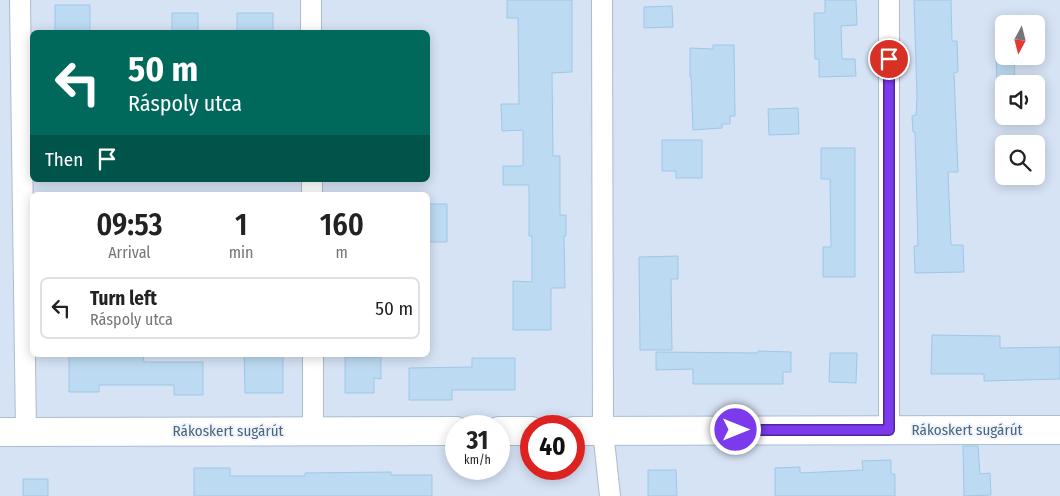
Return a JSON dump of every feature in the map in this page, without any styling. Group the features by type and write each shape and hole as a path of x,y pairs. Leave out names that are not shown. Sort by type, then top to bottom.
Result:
{"street":[{"path":"13,432 20,0"},
{"path":"311,0 311,30"},
{"path":"602,0 603,431 610,496"},
{"path":"889,0 889,430"},
{"path":"313,357 314,431"},
{"name":"Rákoskert sugárút","path":"585,431 1060,430"},
{"name":"Rákoskert sugárút","path":"13,432 445,431"}],"shaded area":[{"path":"0,0 1060,0 1060,496 0,496"}],"building":[{"path":"507,0 572,0 572,72 552,73 553,156 560,156 560,215 566,215 566,236 564,236 565,288 551,288 551,330 513,330 513,281 532,282 532,236 529,236 529,185 503,185 503,166 523,166 523,130 502,131 501,104 519,104 518,18 507,18"},
{"path":"825,0 856,0 857,25 841,26 842,59 855,59 856,76 819,77 819,59 815,59 814,13 825,13"},
{"path":"914,0 951,0 952,41 957,41 958,72 954,73 958,172 948,172 951,245 963,245 964,272 915,273 914,246 918,246 915,132 913,132 912,116 916,115 917,97"},
{"path":"55,5 90,5 90,30 55,30"},
{"path":"672,6 673,27 644,28 644,7"},
{"path":"172,13 198,13 198,30 172,30"},
{"path":"237,13 273,13 273,30 237,30"},
{"path":"713,45 734,45 735,116 730,116 730,124 722,124 722,128 693,130 690,48 713,49"},
{"path":"996,65 1014,65 1015,75 997,75"},
{"path":"798,108 799,134 769,135 768,109"},
{"path":"662,140 702,140 702,178 676,178 676,171 662,171"},
{"path":"821,148 855,148 855,277 823,277 823,247 831,247 830,179 821,179"},
{"path":"430,204 447,204 447,242 430,242"},
{"path":"678,256 678,279 671,279 672,350 640,350 639,257"},
{"path":"932,335 1000,336 1000,348 1060,347 1060,379 984,381 984,374 931,374"},
{"path":"758,351 791,352 791,372 783,372 783,384 693,384 693,369 656,370 656,352 758,353"},
{"path":"830,353 857,353 856,383 829,382"},
{"path":"69,357 143,357 144,362 203,362 203,395 174,395 174,385 99,385 99,392 69,392"},
{"path":"244,357 283,357 283,393 245,393"},
{"path":"345,357 381,357 381,379 374,378 374,393 345,393"},
{"path":"472,358 515,358 515,390 452,390 452,400 409,400 409,368 472,367"},
{"path":"963,446 978,446 980,474 990,473 991,495 964,496"},
{"path":"891,460 891,474 895,474 895,496 775,496 775,468 800,467 800,473 863,470 862,461"},
{"path":"194,468 230,468 230,476 305,476 305,473 391,472 391,475 432,475 432,496 194,496"},
{"path":"648,470 676,470 677,496 648,496"},
{"path":"23,479 48,479 48,496 23,496"}],"route":[{"path":"736,430 889,430 889,59"}]}
